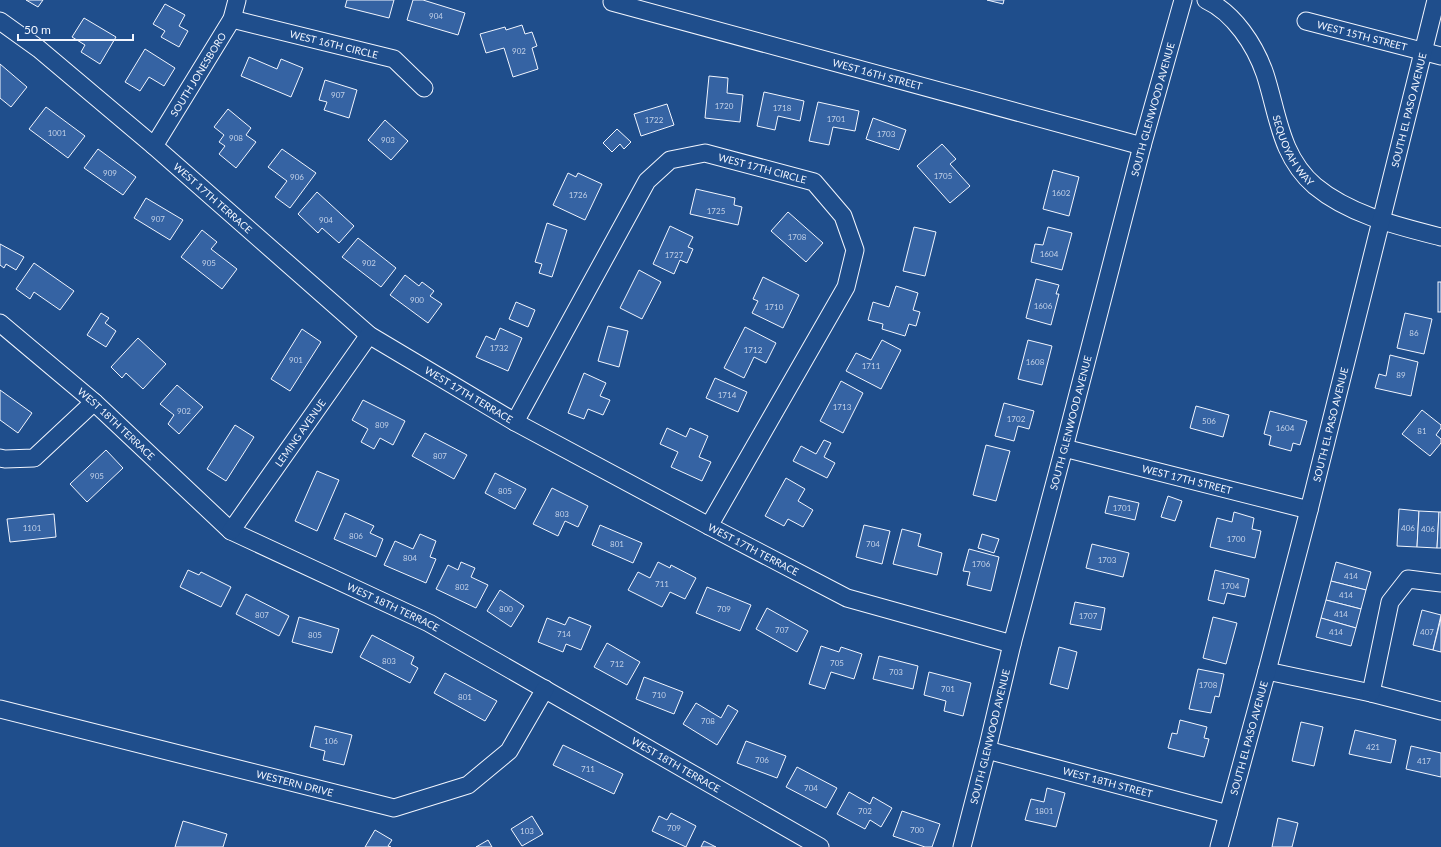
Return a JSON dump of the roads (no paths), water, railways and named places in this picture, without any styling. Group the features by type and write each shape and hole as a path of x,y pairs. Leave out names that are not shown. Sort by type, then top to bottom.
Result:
{"street":[{"name":"SOUTH JONESBORO","path":"154,146 232,19 237,0"},
{"name":"SOUTH GLENWOOD AVENUE","path":"962,847 1012,644 1142,146 1183,0"},
{"name":"SEQUOYAH WAY","path":"1206,0 1215,5 1236,24 1253,48 1265,74 1284,141 1297,166 1315,186 1346,206 1381,220 1441,238"},
{"name":"SOUTH EL PASO AVENUE","path":"1219,847 1268,671 1436,0"},
{"name":"WEST 16TH STREET","path":"612,2 1142,146"},
{"name":"WEST 16TH CIRCLE","path":"232,19 394,59 424,88"},
{"name":"WEST 17TH TERRACE","path":"0,20 38,49 154,146 368,335 515,422 846,598 1012,644"},
{"name":"WEST 15TH STREET","path":"1306,21 1441,56"},
{"name":"WEST 17TH CIRCLE","path":"515,422 647,181 670,160 705,153 814,182 843,216 855,250 846,287 709,526"},
{"name":"WEST 18TH TERRACE","path":"0,323 94,402 231,531 429,623 820,847"},
{"name":"LEMING AVENUE","path":"231,531 368,335"},
{"path":"0,458 5,460 34,458 94,402"},
{"name":"WEST 17TH STREET","path":"1064,448 1309,510"},
{"path":"1372,693 1390,602 1408,579 1441,583"},
{"path":"1268,671 1372,693 1441,711"},
{"name":"WESTERN DRIVE","path":"0,709 394,808 468,785 509,751 545,690"},
{"name":"WEST 18TH STREET","path":"987,750 1228,814"}]}
